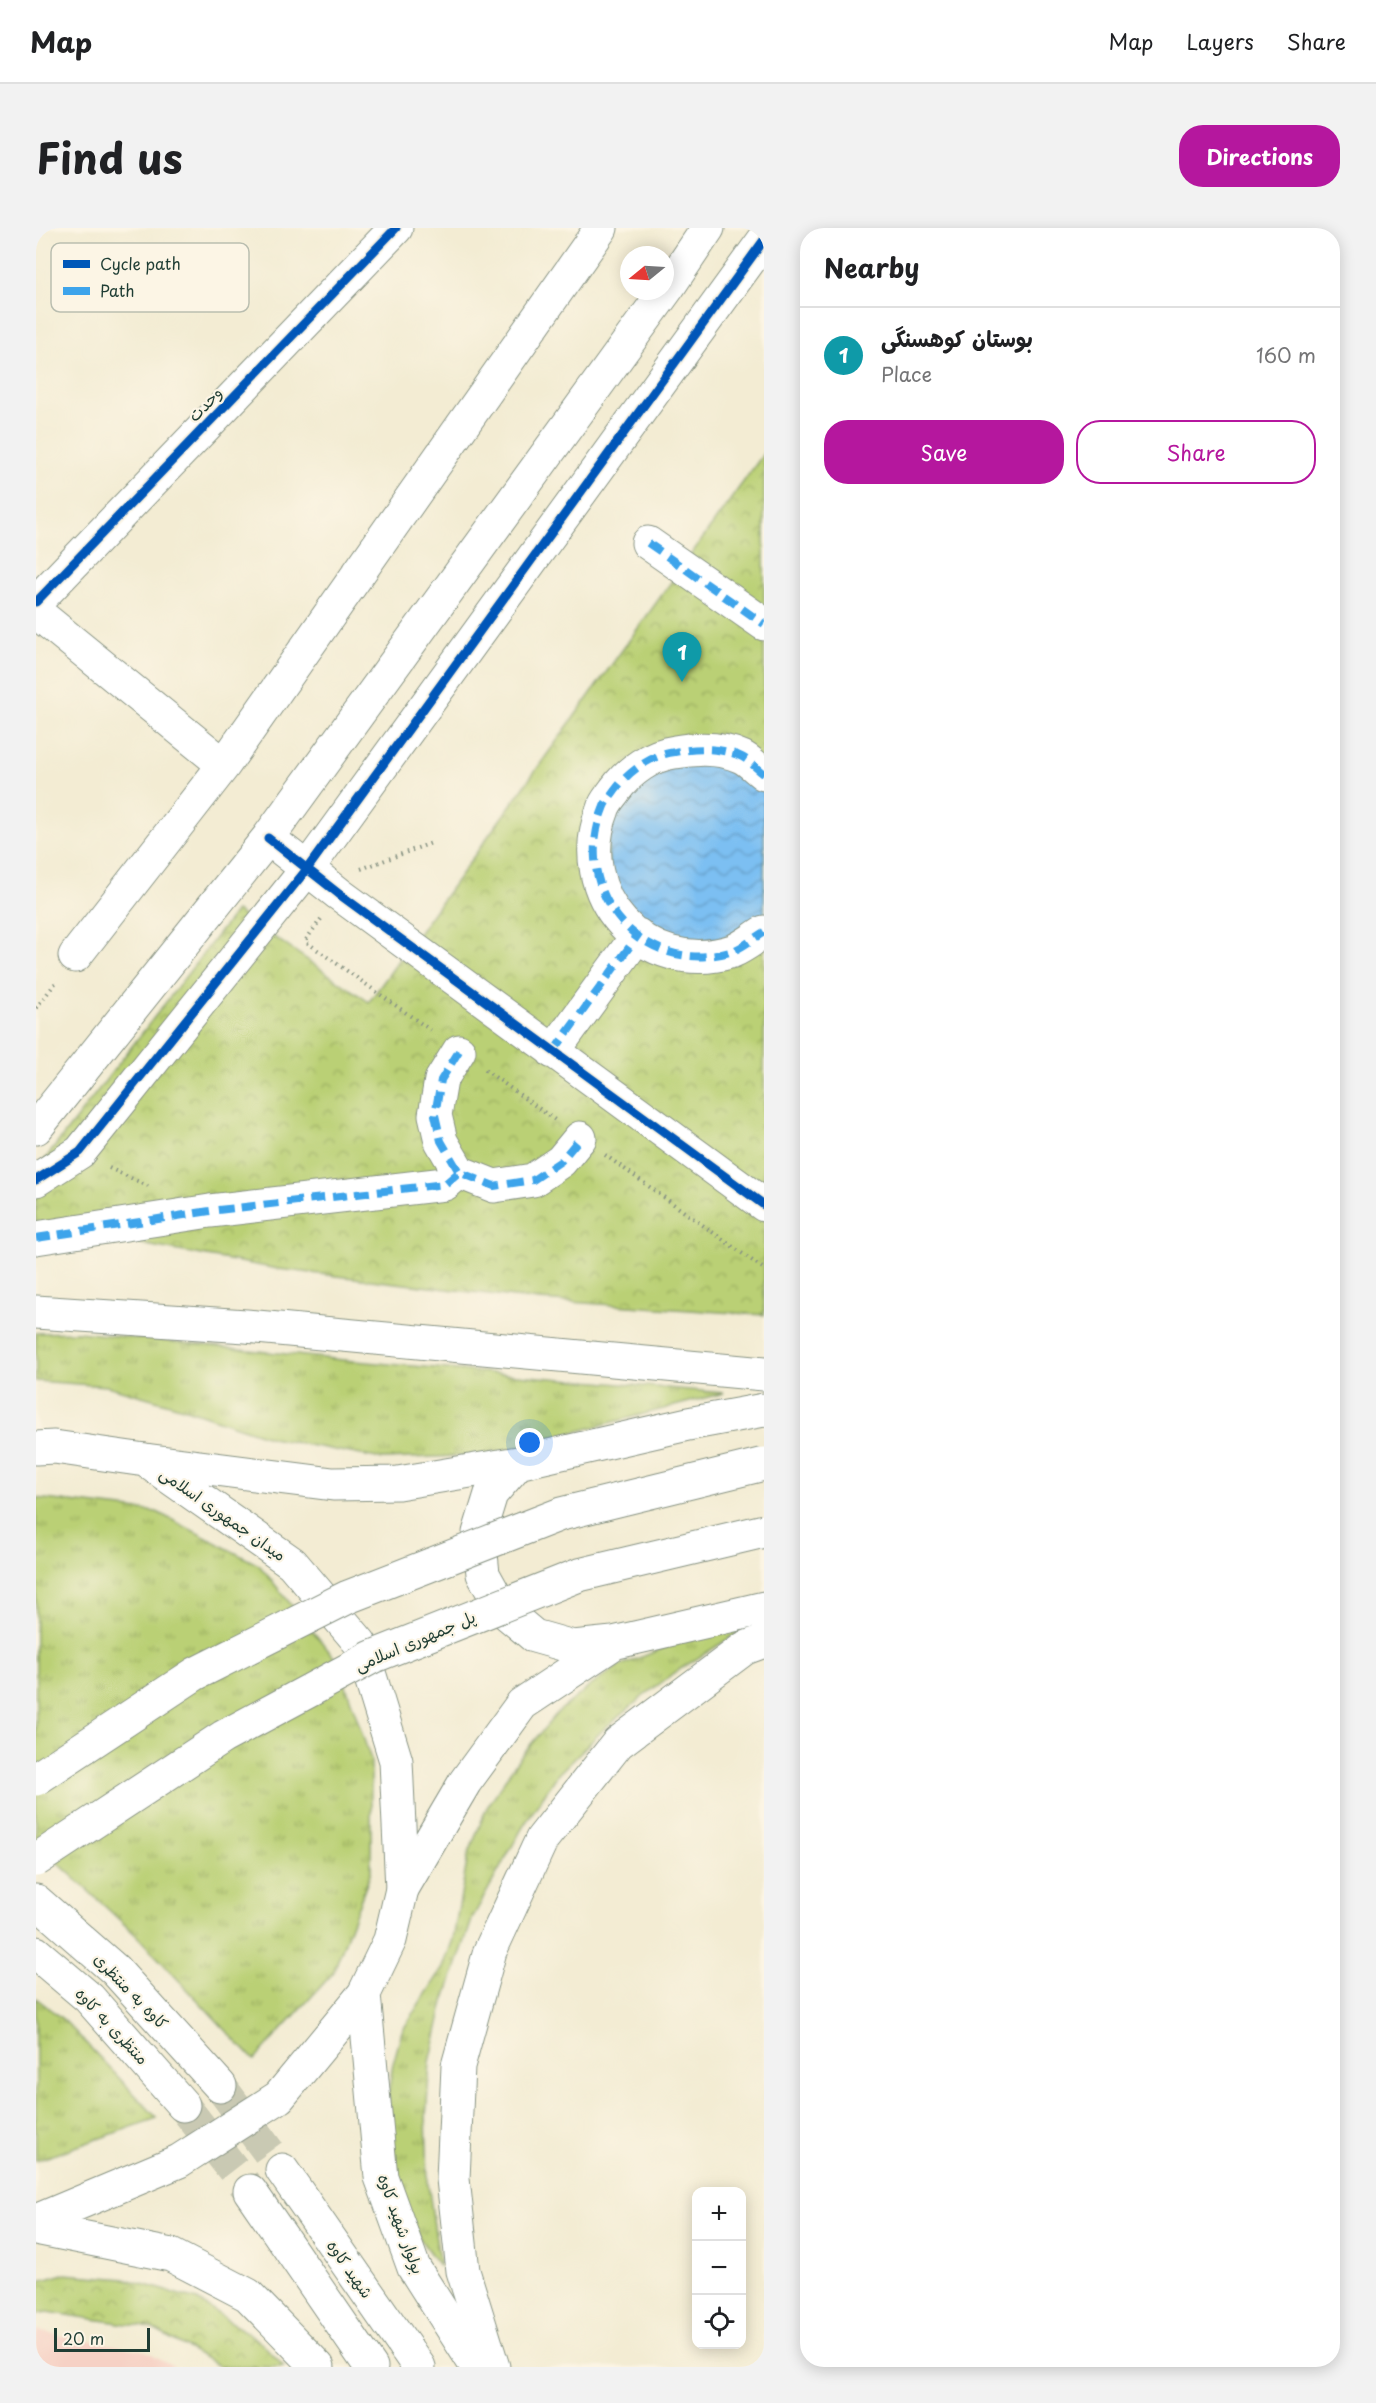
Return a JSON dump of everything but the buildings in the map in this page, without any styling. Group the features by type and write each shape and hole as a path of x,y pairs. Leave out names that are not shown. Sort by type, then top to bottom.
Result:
{"main road":[{"name":"وحدت","path":"36,602 396,228"},
{"path":"75,956 224,765 601,228"},
{"path":"36,1128 268,838 669,286 708,228"},
{"path":"36,1180 80,1152 307,869 764,240"},
{"path":"648,543 764,624"},
{"path":"36,612 224,765"},
{"path":"764,774 741,757 702,747 661,754 627,775 603,808 593,847 599,888 621,923 654,947 693,957 734,950 764,932"},
{"path":"268,838 553,1052 764,1205"},
{"path":"553,1052 638,935"},
{"path":"459,1051 441,1080 435,1115 441,1141 459,1172 494,1186 534,1180 561,1161 580,1138"},
{"path":"36,1238 210,1211 445,1184 459,1172"},
{"path":"36,1312 246,1326 764,1374"},
{"path":"145,1460 333,1484 398,1483 518,1462 688,1424 764,1410"},
{"name":"میدان جمهوری اسلامی","path":"36,1448 54,1447 145,1460 292,1563 360,1643 396,1761 402,1889 390,1940 364,1994 279,2097 178,2161 36,2221"},
{"path":"518,1462 491,1494 479,1533 483,1574 502,1610 534,1636 573,1647 613,1643 764,1608"},
{"path":"36,1779 195,1674 348,1597 561,1514 764,1464"},
{"name":"پل جمهوری اسلامی","path":"36,1860 223,1737 372,1657 579,1575 764,1531"},
{"path":"493,2367 463,2271 453,2179 458,2066 490,1951 542,1839 618,1743 745,1648 764,1641"},
{"path":"402,1889 465,1782 522,1704 613,1643"},
{"name":"کاوه به منتظری","path":"36,1901 115,1970 220,2086"},
{"name":"منتظری به کاوه","path":"36,1953 89,1998 183,2105"},
{"name":"بولوار شهید کاوه","path":"364,1994 381,2177 414,2268 477,2367"},
{"name":"شهید کاوه","path":"282,2170 419,2367"},
{"path":"250,2191 371,2367"},
{"path":"36,2228 171,2255 248,2295 318,2367"}],"path":[{"path":"305,941 764,1269"},
{"path":"80,1152 124,1176 156,1189"}],"shaded area":[{"path":"36,2331 146,2351 175,2367 36,2367"}],"green space":[{"path":"764,453 764,1315 539,1300 278,1269 113,1239 36,1233 36,1171 236,911 369,1002"},
{"path":"78,1332 343,1360 724,1393 487,1455 382,1459 272,1438 180,1407 107,1386 36,1381 36,1333"},
{"path":"36,1498 157,1512 259,1565 338,1662 371,1760 371,1872 333,1973 254,2060 138,1937 55,1860 36,1848"},
{"path":"746,1628 677,1671 646,1694 606,1727 558,1774 524,1825 473,1917 444,2002 430,2062 426,2116 428,2184 440,2267 415,2232 396,2182 388,2095 402,2031 443,1968 453,1939 468,1856 486,1809 517,1761 558,1712 619,1666 684,1640"},
{"path":"36,1998 65,2021 157,2118 36,2161"},
{"path":"64,2274 126,2279 197,2300 261,2342 284,2367 221,2367 152,2328 48,2312 36,2314 36,2282"}],"water":[{"path":"701,761 736,770 764,790 764,913 748,927 727,937 713,940 677,940 647,927 625,905 612,878 609,847 616,816 634,789 669,766"}],"tunnel":[{"path":"220,2086 282,2170"},
{"path":"183,2105 250,2191"}],"marked path":[{"path":"648,543 764,624"},
{"path":"764,774 742,757 709,749 666,754 649,760 627,776 607,801 595,841 597,871 606,899 622,922 644,941 671,953 701,956 733,951 764,932"},
{"path":"553,1052 638,935"},
{"path":"459,1051 441,1080 435,1115 441,1141 459,1172 494,1186 533,1180 561,1161 580,1138"},
{"path":"36,1238 210,1211 445,1184 459,1172"}],"cycle path":[{"path":"36,602 396,228"},
{"path":"36,1180 80,1152 307,869 764,240"},
{"path":"268,838 339,894 764,1205"}],"place":[{"name":"بوستان کوهسنگی","path":"682,682"}]}
